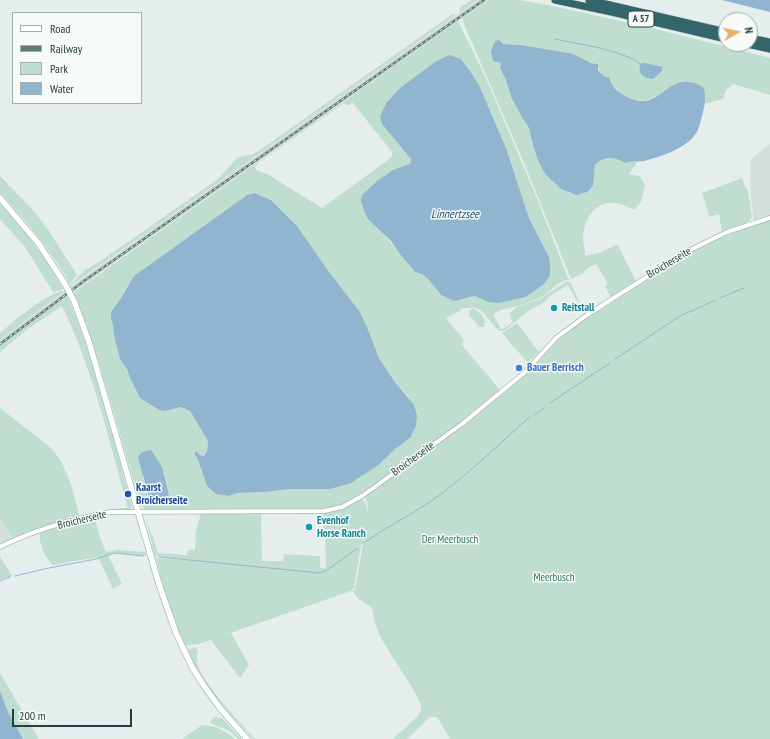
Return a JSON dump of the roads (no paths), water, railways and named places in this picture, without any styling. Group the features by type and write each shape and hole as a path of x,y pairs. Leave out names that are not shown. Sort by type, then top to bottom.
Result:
{"highway":[{"name":"A 57","path":"555,0 623,14 718,37"},
{"name":"A 57","path":"589,0 718,30"},
{"path":"758,40 770,42"},
{"path":"758,46 770,49"}],"main road":[{"path":"0,198 39,244 65,284 74,301 89,342 164,600 183,648 204,686 223,712 247,739"}],"street":[{"name":"Broicherseite","path":"0,547 35,532 110,512 324,511 345,506 368,492 462,424 524,373 556,338 587,315 686,252 727,232 770,218"}],"water":[{"path":"722,0 770,0 770,12"},
{"path":"499,40 503,44 521,45 573,54 591,63 598,64 598,70 605,77 609,77 615,89 625,96 635,100 645,101 652,99 681,82 695,83 704,88 705,95 703,112 697,132 690,141 678,149 644,161 633,161 626,163 614,158 606,158 602,160 595,165 593,186 587,192 576,195 561,189 545,174 538,161 529,128 511,97 506,80 500,68 501,63 493,61 491,51 495,41"},
{"name":"Linnertzsee","path":"449,55 461,59 479,85 506,148 529,218 549,257 550,276 543,285 526,297 498,303 488,302 475,296 454,301 441,295 429,280 422,274 415,272 391,241 368,219 361,201 362,195 377,181 393,170 410,164 411,159 382,124 380,117 386,103 400,88 435,62"},
{"path":"642,63 663,67 662,71 653,79 646,78 640,71 640,64"},
{"path":"255,193 271,200 297,226 327,269 360,312 379,358 395,382 414,405 417,416 416,426 410,438 394,450 377,466 351,483 330,489 290,489 238,493 228,496 216,494 207,486 194,453 196,451 200,455 204,456 207,452 208,441 190,411 181,407 166,411 159,410 140,398 127,369 120,359 114,335 111,312 134,276 247,195"},
{"path":"151,450 162,467 169,495 156,500 152,500 149,496 138,458 143,452"},
{"path":"0,691 8,712 23,739 0,739"}],"waterway":[{"path":"555,39 612,51 640,64"},
{"path":"720,298 744,288"},
{"path":"615,359 680,316 716,300"},
{"path":"550,403 610,363"},
{"path":"534,415 544,408"},
{"path":"364,543 445,491 478,464 531,416"},
{"path":"159,557 320,573 327,570 358,548"},
{"path":"15,576 96,559 115,553 143,556"},
{"path":"0,581 10,577"}],"railway":[{"path":"0,344 84,281 484,0"}],"place":[{"name":"Reitstall","path":"554,308"},
{"name":"Bauer Berrisch","path":"519,368"},
{"name":"Kaarst Broicherseite","path":"128,494"},
{"name":"Evenhof Horse Ranch","path":"309,527"}],"park label":[{"name":"Der Meerbusch","path":"450,540"},
{"name":"Meerbusch","path":"554,578"}]}
